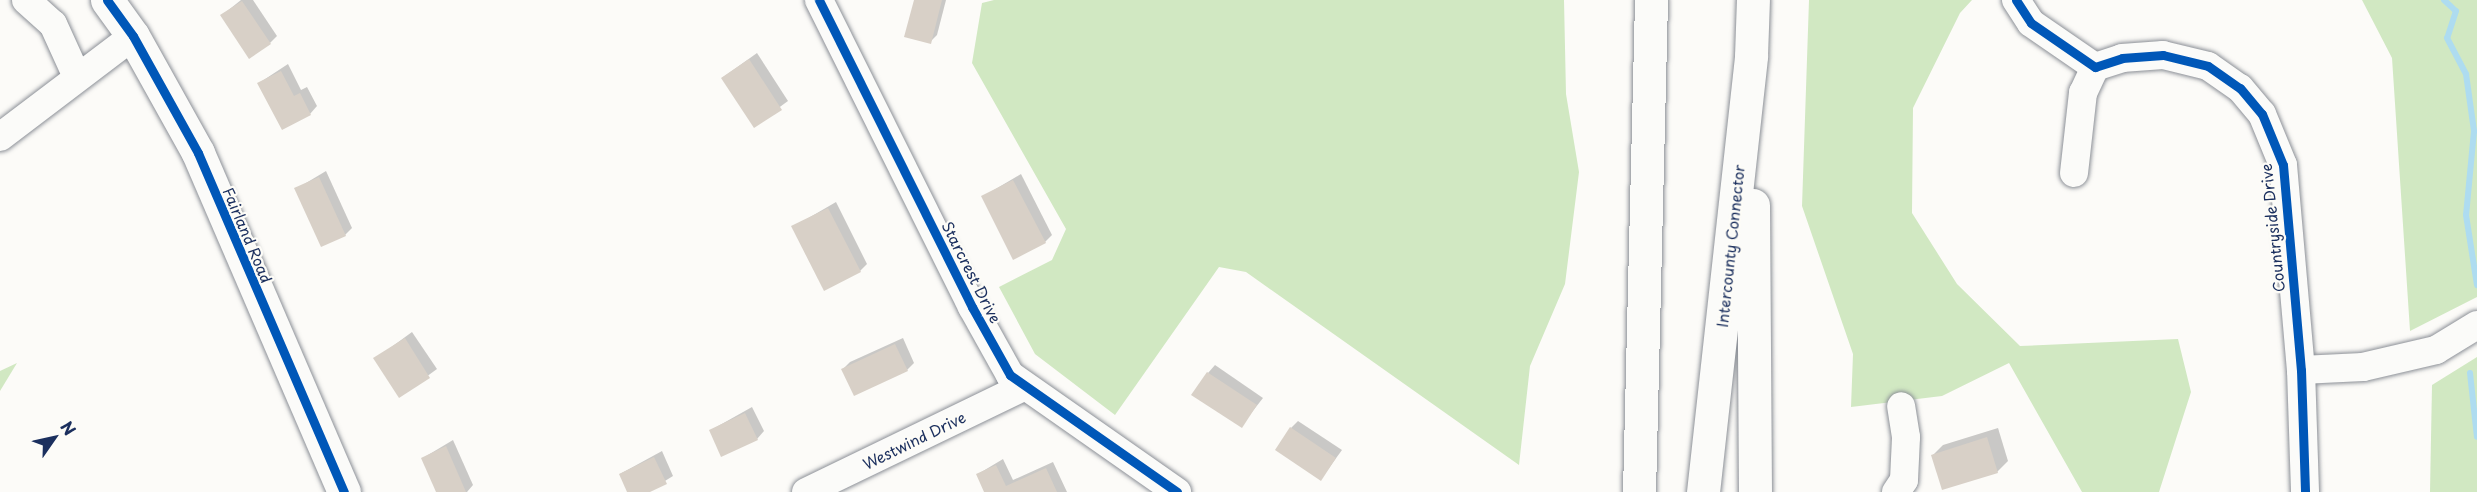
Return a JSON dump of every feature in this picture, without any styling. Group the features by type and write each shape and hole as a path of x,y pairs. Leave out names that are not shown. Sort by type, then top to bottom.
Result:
{"main road":[{"name":"Fairland Road","path":"107,0 133,36 198,153 344,492"},
{"path":"1639,492 1651,0"},
{"name":"Intercounty Connector","path":"1703,492 1751,56 1753,0"},
{"path":"1751,56 1755,492"}],"street":[{"path":"26,0 52,24 77,77"},
{"name":"Starcrest Drive","path":"819,0 972,307 1010,375 1023,387 1177,492"},
{"path":"2016,0 2031,23 2095,67 2083,93 2074,173"},
{"path":"0,138 133,36"},
{"name":"Countryside Drive","path":"2095,67 2122,58 2163,55 2208,66 2240,88 2262,114 2283,165 2301,370 2305,492"},
{"path":"2301,370 2363,367 2436,350 2477,325"},
{"name":"Westwind Drive","path":"806,492 1023,387"},
{"path":"1896,492 1904,480 1906,437 1901,406"}],"green space":[{"path":"994,0 1564,0 1566,94 1579,172 1565,284 1530,366 1519,465 1246,272 1219,267 1115,415 1035,354 999,287 1052,260 1066,229 972,63 982,3"},
{"path":"1809,0 1972,0 1960,13 1913,108 1912,213 1957,284 2020,346 2178,339 2191,392 2159,492 2082,492 2009,363 1942,396 1851,407 1853,354 1802,206"},
{"path":"2362,0 2477,0 2477,297 2410,331 2392,58"},
{"path":"2477,357 2477,492 2430,492 2432,385"},
{"path":"17,363 0,391 0,371"}],"building":[{"path":"914,0 942,0 931,44 904,37"},
{"path":"242,1 271,44 249,59 220,15"},
{"path":"749,59 782,110 754,128 721,78"},
{"path":"281,71 294,96 300,93 311,115 282,130 257,83"},
{"path":"319,177 346,236 321,247 294,188"},
{"path":"1013,180 1046,243 1013,260 981,196"},
{"path":"828,208 861,272 824,291 791,226"},
{"path":"405,338 430,378 399,398 373,358"},
{"path":"895,344 908,371 854,396 841,369"},
{"path":"1207,372 1257,405 1242,428 1191,395"},
{"path":"745,413 758,440 721,457 709,430"},
{"path":"1290,427 1336,458 1321,481 1275,450"},
{"path":"1987,437 1998,473 1942,490 1931,455"},
{"path":"446,446 466,492 436,492 421,458"},
{"path":"654,457 667,484 650,492 627,492 619,474"},
{"path":"996,465 1006,486 1046,468 1057,492 984,492 976,474"}],"waterway":[{"path":"2444,0 2456,11 2447,38 2466,74 2474,131 2466,215 2477,285"},
{"path":"2470,373 2477,437"}],"cycle path":[{"path":"107,0 133,36 198,153 344,492"},
{"path":"819,0 972,307 1010,375 1177,492"},
{"path":"2016,0 2031,23 2095,67 2122,58 2163,55 2208,66 2240,88 2262,114 2283,165 2301,370 2305,492"}]}
